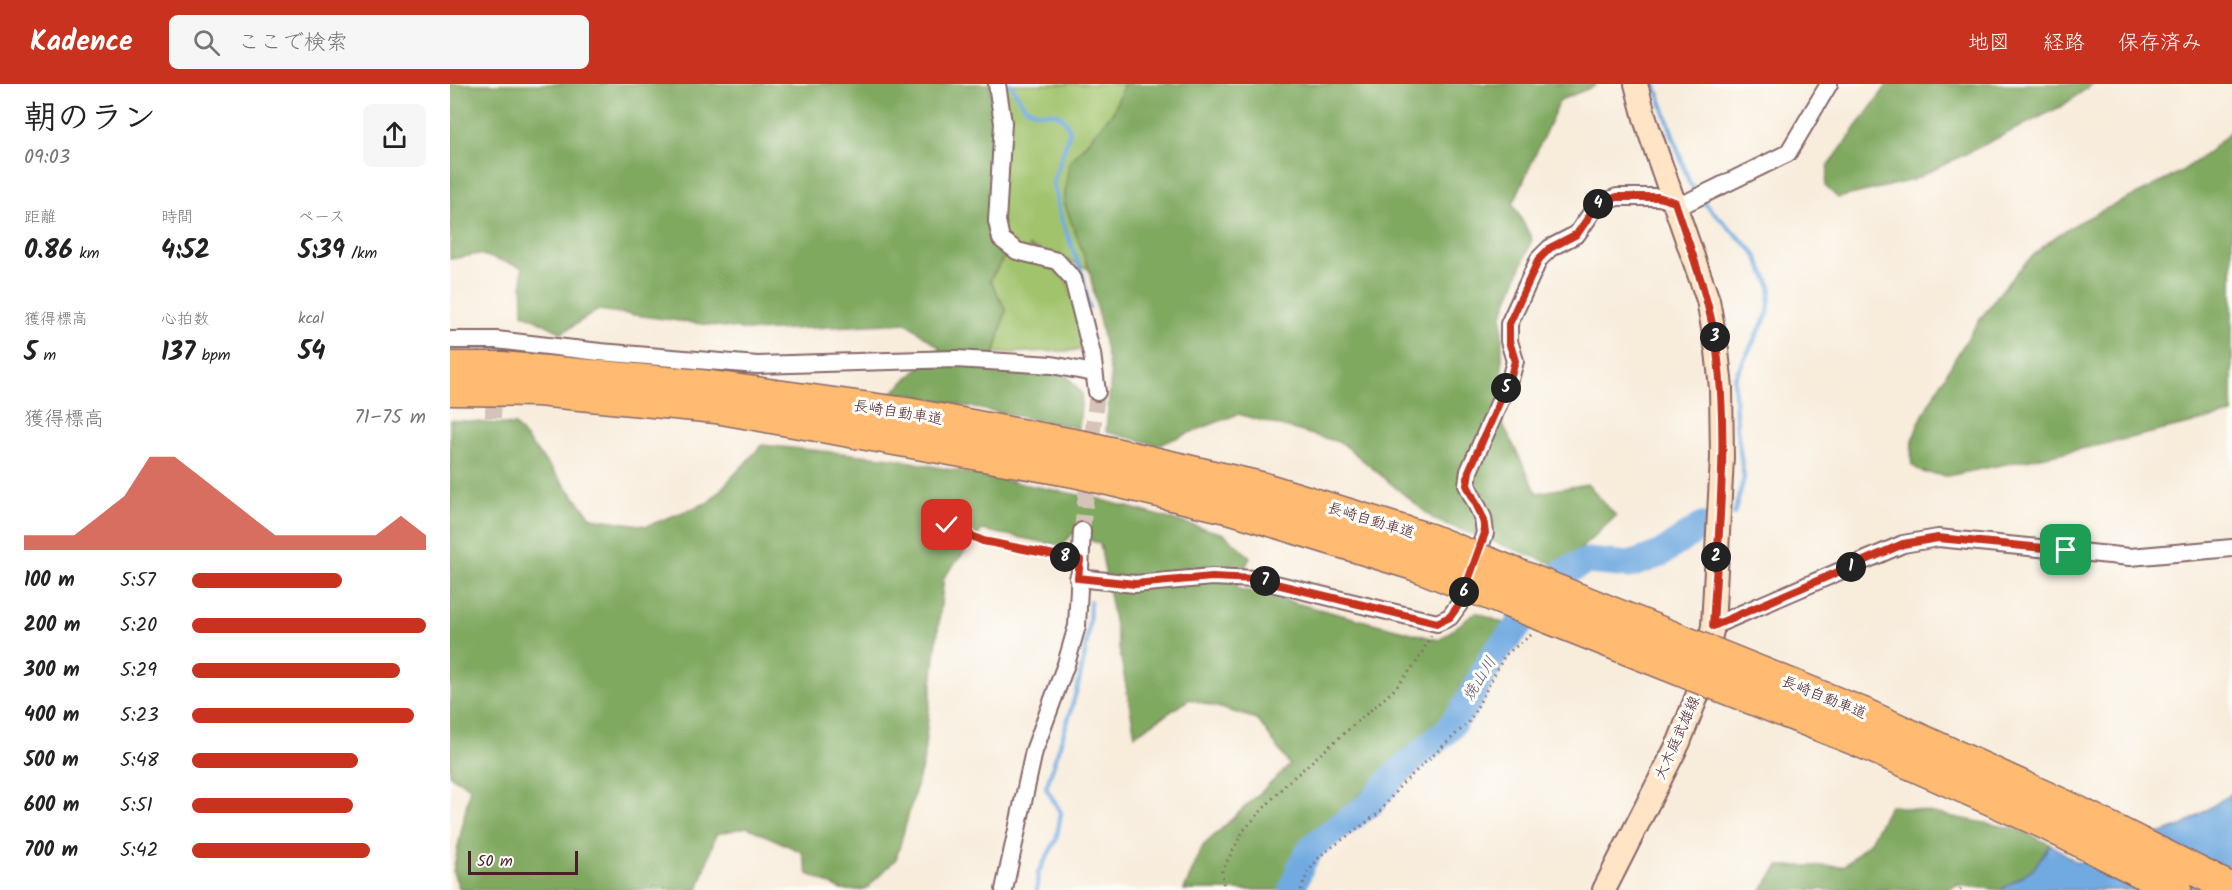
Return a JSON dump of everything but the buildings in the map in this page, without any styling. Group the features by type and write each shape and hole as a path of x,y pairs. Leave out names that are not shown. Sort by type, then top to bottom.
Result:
{"highway":[{"name":"長崎自動車道","path":"450,367 502,367 711,386 907,413 1089,447 1261,487 1430,539 1862,727 2043,823 2176,890"},
{"name":"長崎自動車道","path":"450,390 538,391 716,408 1074,472 1235,510 1417,566 1862,727 2073,809 2232,889"}],"main road":[{"name":"大木庭武雄線","path":"1604,890 1679,742 1699,692 1713,626 1722,458 1721,388 1717,351 1691,198 1646,122 1636,84"}],"street":[{"path":"997,84 1003,123 997,221 1001,239 1017,251 1057,261 1073,279 1092,354 1097,392"},
{"path":"1078,578 1135,584 1212,577 1255,579 1437,623 1450,617 1460,603 1485,533 1483,518 1467,485 1469,471 1511,376 1515,361 1509,341 1509,324 1539,259 1550,248 1577,234 1597,205 1617,197 1691,198 1788,153 1829,84"},
{"path":"450,340 495,346 757,365 956,360 1052,365 1094,373"},
{"path":"1004,890 1034,751 1066,664 1077,626 1082,531"},
{"path":"1713,626 1903,544 1938,538 2130,557 2232,548"}],"path":[{"path":"947,525 983,541 1080,560"},
{"path":"1224,890 1222,871 1243,831 1285,785 1396,688 1419,659 1437,623"},
{"path":"1301,890 1308,872 1321,855 1378,814 1400,786 1469,722 1505,655"}],"green space":[{"path":"450,84 989,84 995,128 992,235 1006,254 990,280 1006,310 991,366 1067,376 1082,394 1079,428 893,392 940,348 907,323 754,331 598,310 562,333 523,313 522,267 479,254 450,259"},
{"path":"989,84 1124,84 1113,112 1069,163 1064,202 1089,269 1028,246 1054,266 1068,282 1087,350 995,353 1006,310 990,280 992,235"},
{"path":"1124,84 1595,84 1595,86 1560,100 1513,204 1532,239 1502,315 1502,422 1537,493 1587,484 1616,516 1561,567 1435,520 1342,443 1238,414 1158,445 1106,432 1111,376 1089,269 1064,202 1069,163 1113,112"},
{"path":"1888,84 2093,84 2062,106 1913,180 1838,198 1825,186 1829,165"},
{"path":"2232,129 2232,414 2100,445 1947,476 1922,472 1912,465 1912,444 1929,404 1980,320 2013,277 2031,258 2049,241 2069,228 2176,174 2215,147"},
{"path":"450,420 515,425 592,518 647,526 709,502 762,445 891,458 1099,499 1224,534 1250,557 1236,588 1439,640 1476,612 1506,624 1457,709 1305,843 1285,890 1184,890 1203,846 1290,765 1257,719 1190,699 1135,735 1100,544 1073,533 1062,546 982,530 944,577 923,763 896,859 865,890 842,890 808,874 802,852 747,827 716,834 698,890 460,890 453,872 470,788 450,775"},
{"path":"1890,805 2017,829 2050,844 2034,868 2001,890 1956,885 1946,890 1762,890 1779,866 1844,866 1869,843"}],"water":[{"path":"2232,793 2232,890 2001,890 2034,868 2050,844 2078,863 2184,825"}],"waterway":[{"path":"1011,84 1024,106 1037,112 1058,114 1066,122 1070,131 1053,183 1061,217 1082,274 1089,308"},
{"path":"1655,84 1689,182 1697,193"},
{"path":"1701,200 1754,252 1771,287 1768,313 1734,379 1737,431 1744,478 1734,514"},
{"name":"焼山川","path":"1292,890 1302,863 1313,846 1370,804 1393,777 1448,730 1467,704 1493,656 1562,573 1587,561 1630,565 1660,554 1702,526"},
{"path":"1037,890 1038,873 1056,840 1061,813 1046,788 1081,672 1086,649 1090,601"}],"tunnel":[{"path":"493,418 494,384"},
{"path":"1082,531 1097,392"}],"route":[{"path":"947,525 983,541 1080,560 1078,578 1135,584 1212,577 1255,579 1437,623 1450,617 1460,603 1485,533 1483,518 1467,485 1469,471 1511,376 1515,361 1509,341 1509,324 1539,259 1550,248 1577,234 1597,205 1617,197 1658,197 1675,202 1708,300 1717,351 1721,388 1722,458 1713,626 1903,544 1938,538 2066,550"}]}
